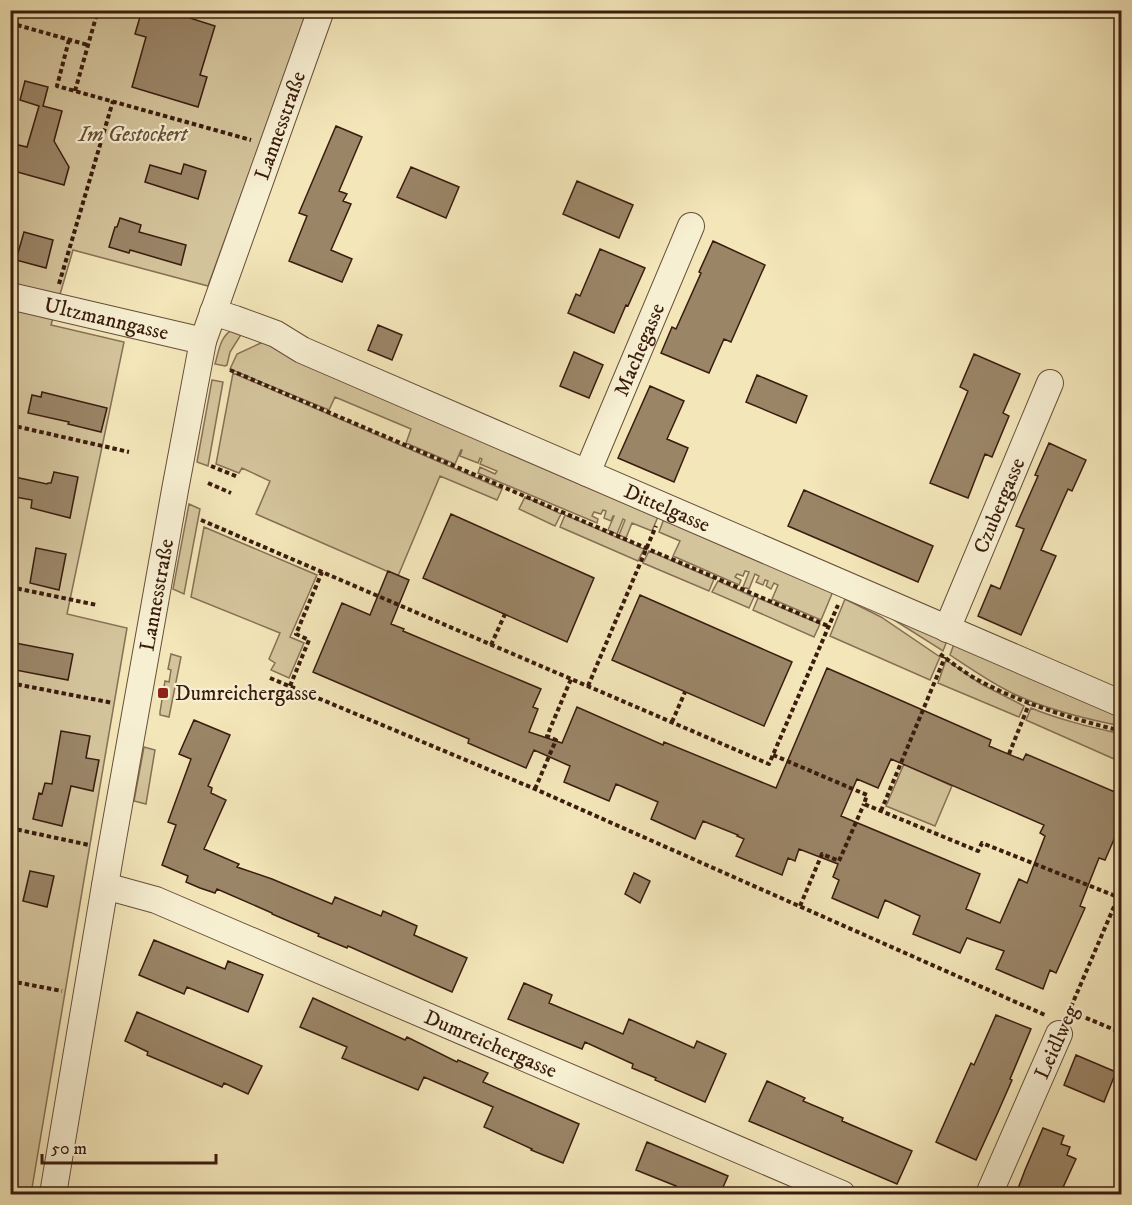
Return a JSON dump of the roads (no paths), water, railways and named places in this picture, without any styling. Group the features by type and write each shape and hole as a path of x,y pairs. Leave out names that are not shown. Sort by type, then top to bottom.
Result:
{"street":[{"name":"Lannesstraße","path":"53,1194 111,850 203,341 321,10"},
{"name":"Machegasse","path":"587,473 691,226"},
{"name":"Ultzmanngasse","path":"10,296 203,341"},
{"name":"Dittelgasse","path":"213,312 276,334 302,350 1122,704"},
{"name":"Czubergasse","path":"951,630 1050,383"},
{"name":"Dumreichergasse","path":"105,886 156,900 842,1194"},
{"name":"Leidlweg","path":"989,1194 1064,1023"}],"place":[{"name":"Dumreichergasse","path":"163,693"}],"park label":[{"name":"Im Gestockert","path":"133,134"}]}
